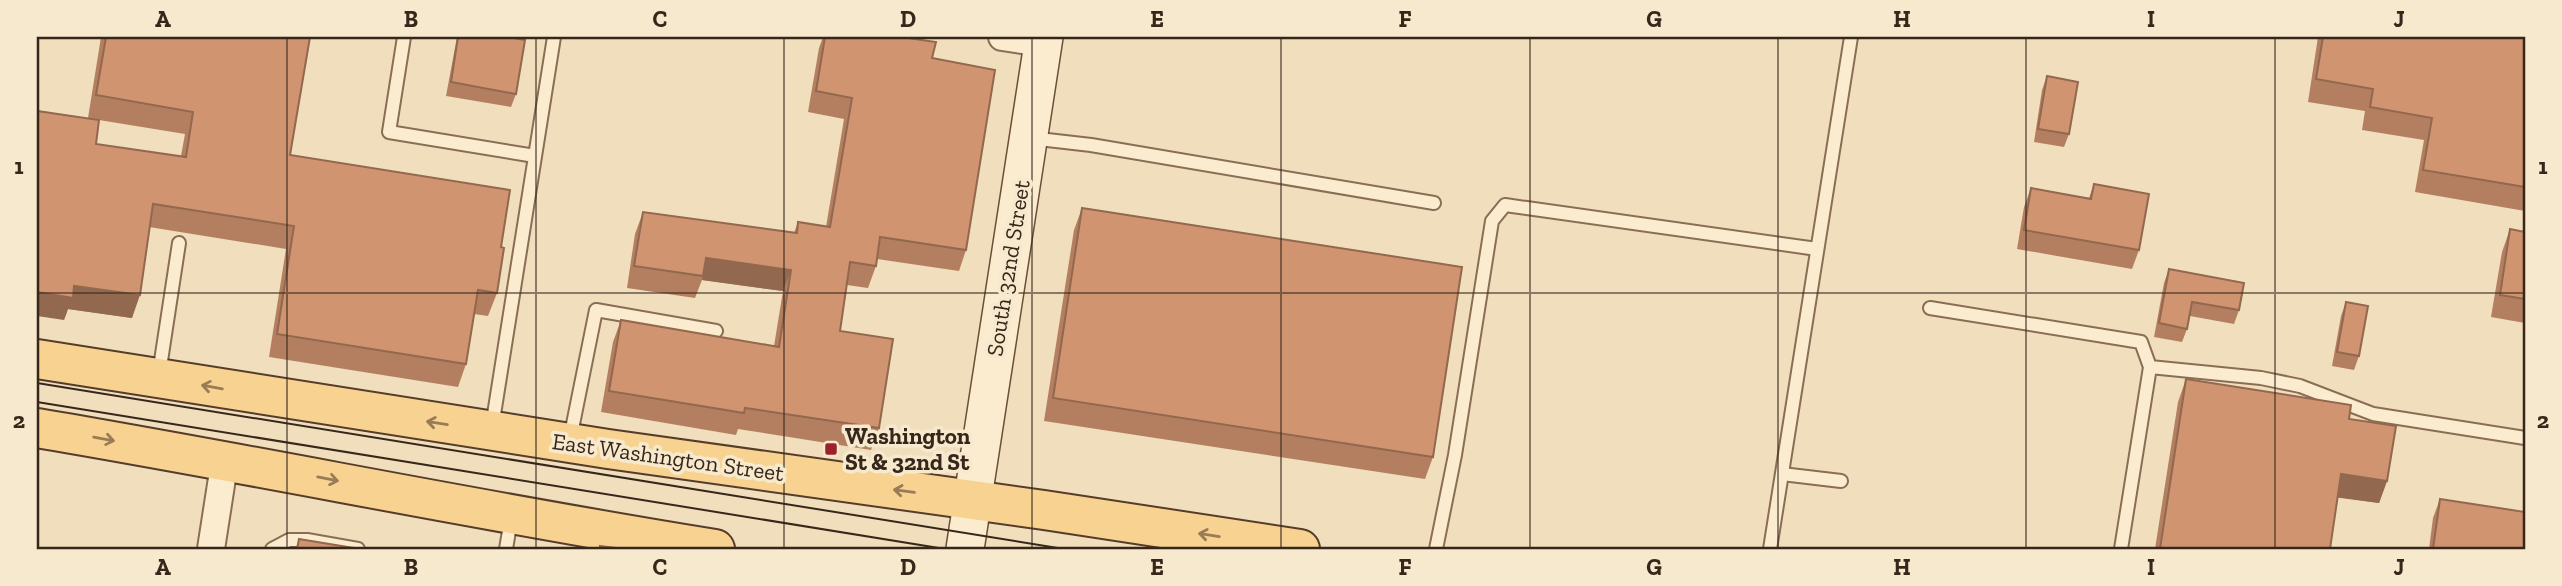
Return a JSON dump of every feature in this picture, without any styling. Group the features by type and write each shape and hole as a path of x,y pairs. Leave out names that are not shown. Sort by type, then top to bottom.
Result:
{"main road":[{"name":"South 32nd Street","path":"965,549 1043,40"},
{"name":"East Washington Street","path":"37,359 569,443 1300,549"},
{"path":"37,428 225,459 509,532 715,549"}],"street":[{"path":"1002,37 1043,40"},
{"path":"211,549 225,459"}],"lane":[{"path":"404,37 389,132 535,156"},
{"path":"491,431 554,37"},
{"path":"1770,549 1852,37"},
{"path":"1028,138 1091,145 1434,203"},
{"path":"1436,549 1455,455 1492,221 1505,205 1817,249"},
{"path":"158,377 179,243"},
{"path":"1930,308 2141,342 2150,368 2121,549"},
{"path":"569,443 596,310 716,331"},
{"path":"2150,368 2261,378 2300,386 2374,414 2525,438"},
{"path":"1782,474 1841,481"},
{"path":"272,549 289,540 307,540 358,549"}],"building":[{"path":"106,37 310,37 290,155 510,190 497,293 478,290 466,364 277,334 294,226 153,204 140,295 74,286 73,298 37,292 37,111 99,120 96,144 186,157 193,112 96,95"},
{"path":"458,37 509,37 525,40 516,94 451,82"},
{"path":"825,37 901,37 936,42 932,58 995,70 966,250 880,237 876,266 850,262 840,331 893,339 879,428 745,408 744,413 609,391 621,320 779,347 791,270 706,258 703,276 634,266 643,212 797,233 798,222 830,227 852,98 816,91"},
{"path":"2323,37 2525,37 2525,187 2423,170 2432,118 2370,107 2373,89 2316,79"},
{"path":"2047,76 2078,82 2069,134 2038,129"},
{"path":"2094,184 2149,194 2139,250 2024,230 2031,188 2091,199"},
{"path":"1082,208 1462,267 1433,457 1053,398"},
{"path":"2510,229 2525,232 2525,299 2500,295"},
{"path":"2169,269 2244,283 2239,310 2192,302 2187,329 2159,323"},
{"path":"2346,302 2368,306 2359,356 2337,352"},
{"path":"2186,379 2351,405 2349,419 2396,426 2387,481 2341,474 2330,549 2160,549"},
{"path":"2440,499 2525,512 2525,549 2433,549"},
{"path":"299,539 360,549 297,549"},
{"path":"600,546 624,549 600,549"}],"tram line":[{"path":"37,383 1064,549"},
{"path":"37,402 945,549"}],"place":[{"name":"Washington St & 32nd St","path":"831,449"}]}
